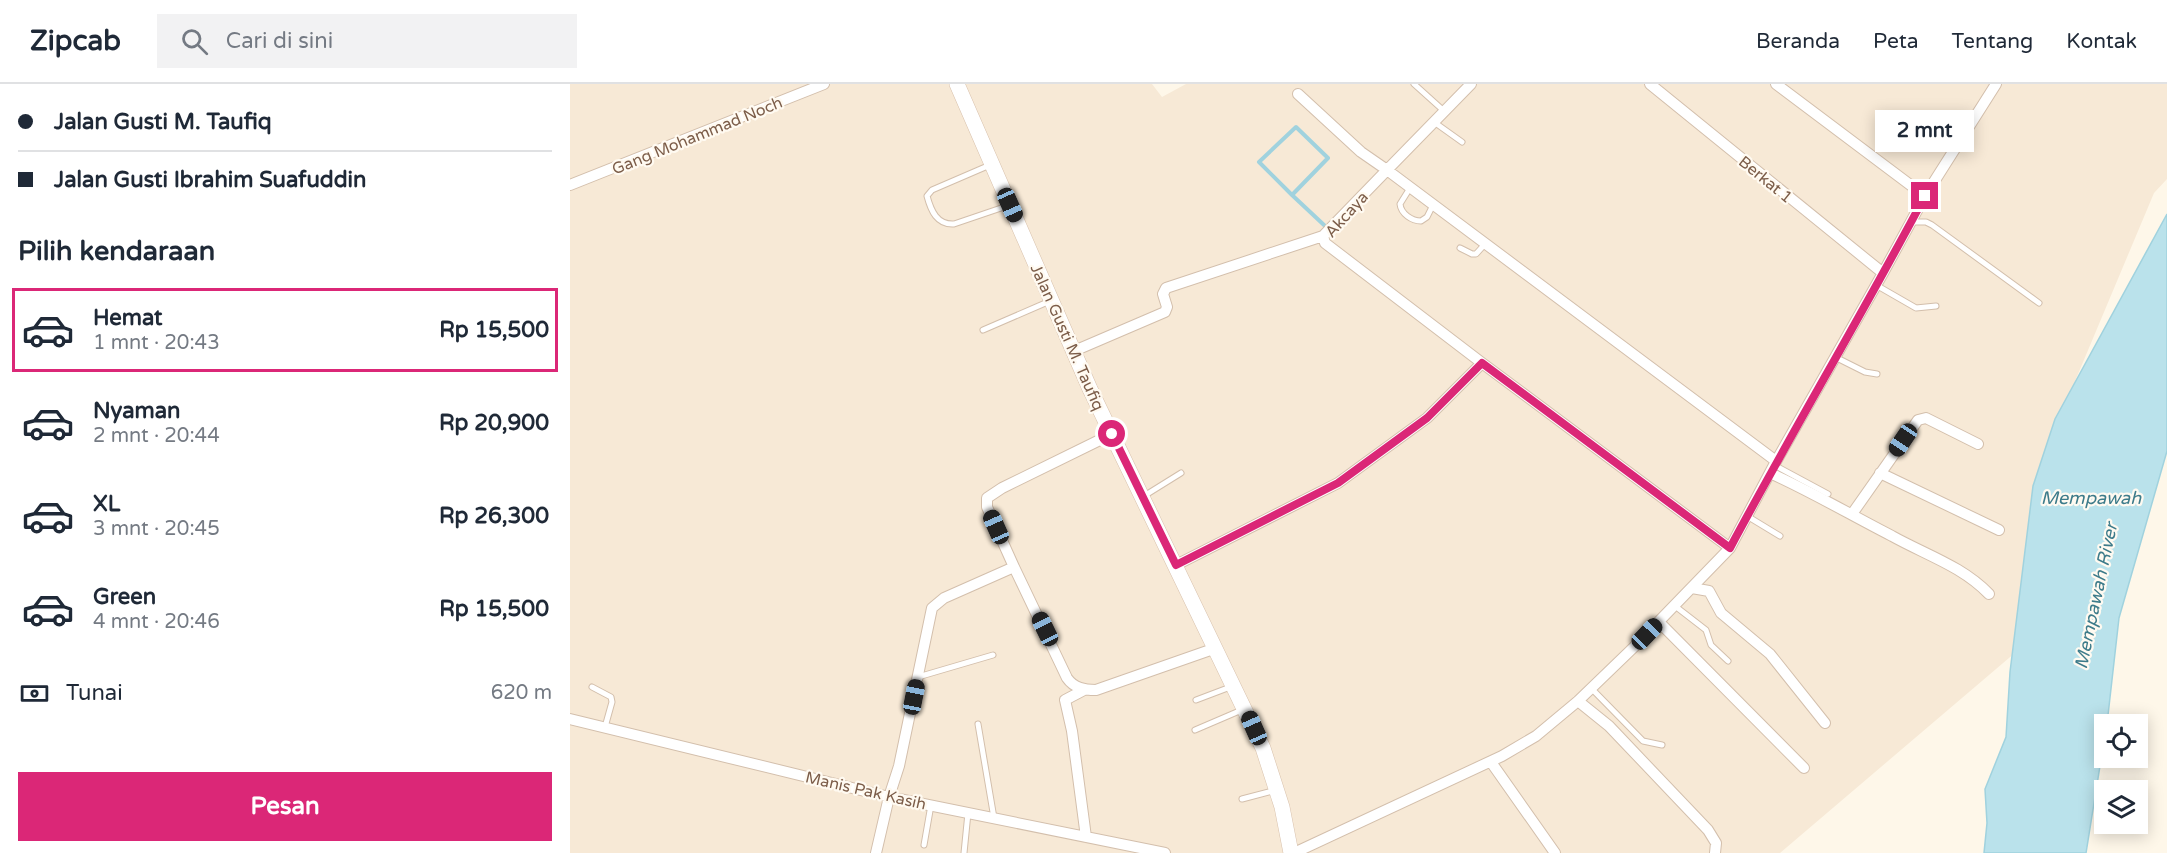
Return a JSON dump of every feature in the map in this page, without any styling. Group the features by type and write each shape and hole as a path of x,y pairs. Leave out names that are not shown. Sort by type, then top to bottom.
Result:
{"main road":[{"name":"Jalan Gusti M. Taufiq","path":"957,84 1112,434 1245,708 1278,789 1293,853"}],"street":[{"name":"Gang Mohammad Noch","path":"570,185 824,84"},
{"name":"Akcaya","path":"1471,84 1323,236 1325,243 1730,548"},
{"name":"Berkat 1","path":"1650,84 1883,273"},
{"path":"1776,84 1925,196"},
{"path":"1293,853 1491,762 1536,736 1578,701 1675,606 1730,548 1925,196 1996,84"},
{"path":"1298,94 1361,152 1485,244 1773,467 1801,487 1901,541 1963,571 1989,594"},
{"path":"1074,351 1165,312 1167,307 1163,294 1166,288 1323,236"},
{"path":"1176,565 1338,483 1427,418 1482,363"},
{"path":"1852,514 1915,423 1922,419 1926,418 1978,444"},
{"path":"1112,434 1002,488 987,498 987,507 1067,678 1071,684 1083,690 1096,690 1216,648"},
{"path":"1880,473 1999,530"},
{"path":"876,853 889,796 899,766 932,608 944,598 1014,567"},
{"path":"1692,588 1709,591 1721,612 1770,654 1825,723"},
{"path":"1659,622 1804,768"},
{"path":"1083,690 1065,700 1072,731 1086,837"},
{"path":"1578,701 1609,726 1708,830 1716,843 1715,853"},
{"name":"Manis Pak Kasih","path":"570,719 889,796 1160,853"},
{"path":"1491,762 1555,853"}],"lane":[{"path":"1414,84 1445,111"},
{"path":"1434,122 1462,142"},
{"path":"992,164 930,191 927,196 932,210 938,219 947,224 954,224 1010,205"},
{"path":"1410,188 1400,204 1404,214 1421,221 1427,217 1433,205"},
{"path":"1911,222 1926,222 1932,225 2039,303"},
{"path":"1460,248 1476,254 1485,244"},
{"path":"1876,285 1916,308 1936,306"},
{"path":"983,330 1051,300"},
{"path":"1835,357 1865,372 1877,374"},
{"path":"1773,467 1828,495"},
{"path":"1142,496 1181,473"},
{"path":"1747,516 1779,536"},
{"path":"1675,606 1706,630 1711,645 1728,661"},
{"path":"918,677 993,655"},
{"path":"1196,700 1234,685"},
{"path":"592,687 611,697 612,702 605,728"},
{"path":"1591,688 1643,741 1662,745"},
{"path":"1195,730 1245,708"},
{"path":"978,724 994,818"},
{"path":"1242,799 1278,789"},
{"path":"924,845 931,805"},
{"path":"964,853 968,813"}],"shaded area":[{"path":"570,84 1152,84 1162,97 1186,84 2167,84 2167,179 2154,193 2044,455 2016,652 1780,853 570,853"}],"water":[{"name":"Mempawah","path":"2167,214 2167,451 2119,618 2108,714 2094,714 2094,768 2100,768 2098,780 2094,780 2094,803 2086,853 1984,853 1987,823 1985,789 2006,737 2010,672 2033,486 2055,419"}],"waterway":[{"path":"1292,195 1259,162 1296,127 1328,158 1292,195 1324,225"}],"route":[{"path":"1112,434 1176,565 1338,483 1427,418 1482,363 1730,548 1925,196"}],"water label":[{"name":"Mempawah River","path":"2096,596"}]}
